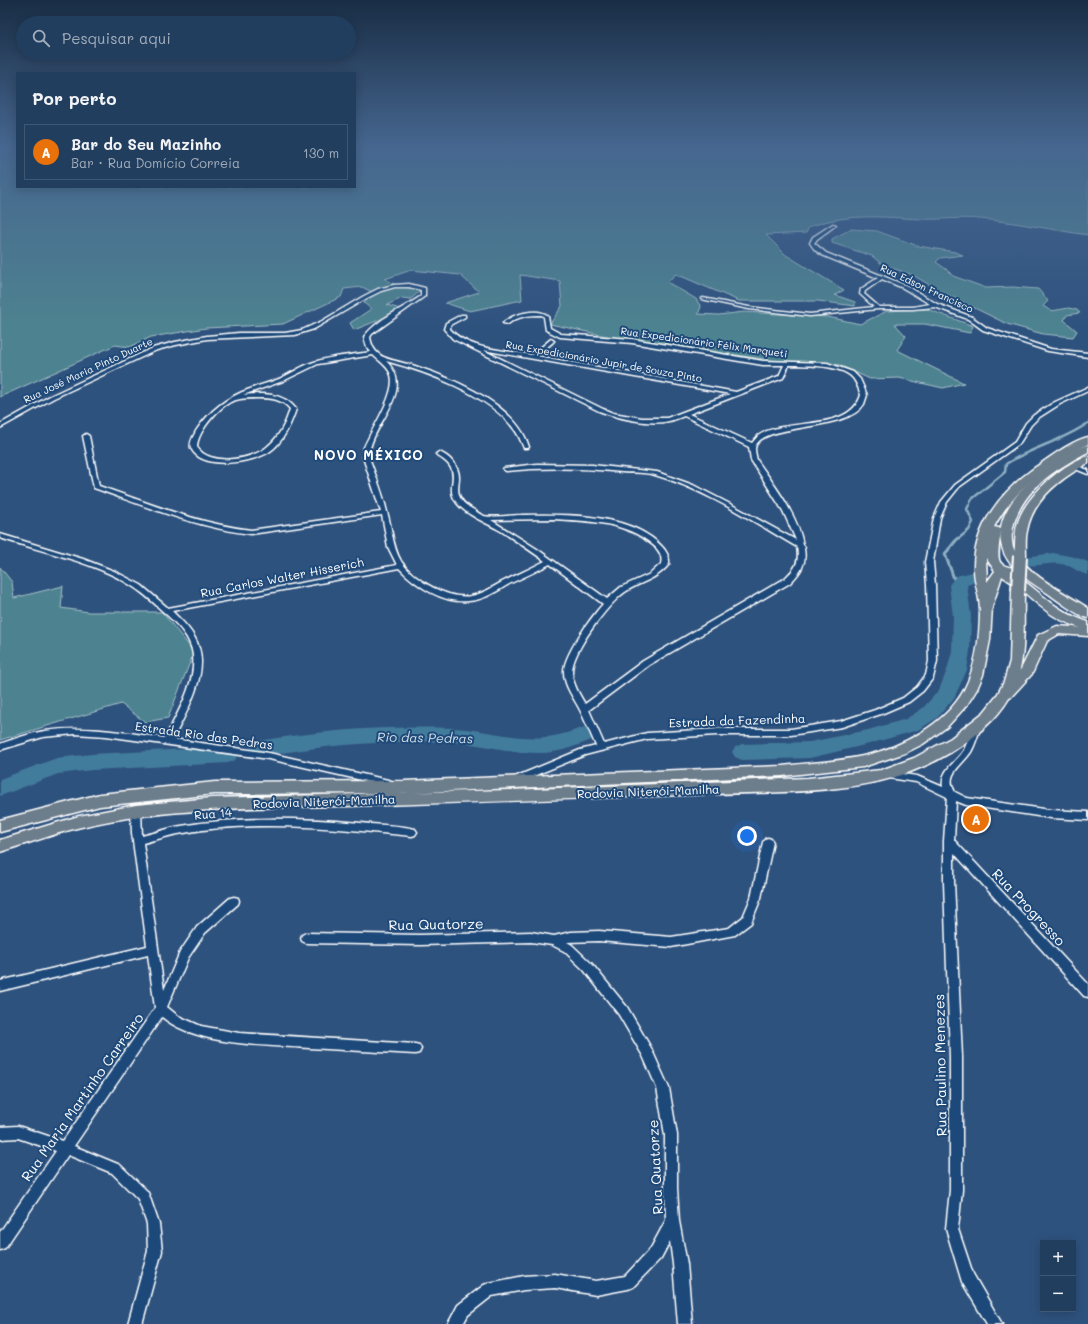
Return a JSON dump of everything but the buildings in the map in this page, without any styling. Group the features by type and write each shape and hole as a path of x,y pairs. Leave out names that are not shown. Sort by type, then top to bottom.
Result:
{"main road":[{"name":"Rodovia Niterói-Manilha","path":"0,826 100,800 215,788 404,787 782,772 869,761 899,752 926,736 948,719 967,696 974,682 987,612 980,572 981,550 987,528 1000,507 1027,477 1038,468 1088,440"},
{"path":"1002,698 1027,671 1042,638 1084,616 1085,612 1030,575 1015,561 1007,549 1006,541 1011,511 1034,482 1088,448"},
{"name":"Rodovia Niterói-Manilha","path":"0,846 79,822 136,811 212,804 510,796 808,784 852,780 881,775 930,756 976,729 992,712 1002,698 1011,682 1016,664 1021,531 1025,518 1031,505 1043,489 1088,459"},
{"path":"1000,507 991,557 996,566 1028,589 1051,610 1074,622 1088,626"},
{"path":"987,612 993,579 996,574 1015,571 1030,575"},
{"path":"1057,630 1088,632"}],"street":[{"name":"Rua Edson Francisco","path":"834,226 815,238 812,243 816,249 832,258 918,292 935,305 966,316 985,329 1039,347 1060,352 1088,355"},
{"path":"878,308 865,298 863,290 882,277"},
{"name":"Rua José Maria Pinto Duarte","path":"0,426 52,397 141,355 166,346 214,336 304,331 324,322 363,298 383,289 409,285 423,289 423,296 414,304 373,328 369,332 367,341 375,355 390,368 395,378 394,393 366,450 369,467 385,513 390,541 401,566 435,591 447,597 459,600 470,599 486,594 549,562"},
{"path":"703,299 730,306 793,314 822,314 878,308 913,308 935,305"},
{"name":"Rua Expedicionário Félix Marqueti","path":"506,323 514,317 520,315 540,314 546,316 548,329 560,335 632,341 763,363 787,365 827,365 851,373 857,379 864,395 861,404 851,413 840,418 770,433 758,439 753,446"},
{"path":"463,316 448,324 447,329 455,338 467,345 612,414 656,422 686,415 781,377 787,365"},
{"path":"533,357 551,340"},
{"name":"Rua Expedicionário Jupir de Souza Pinto","path":"467,345 738,394"},
{"path":"235,398 267,396 280,398 290,404 293,408 291,415 277,440 267,451 255,457 229,461 204,457 196,452 193,444 196,437 212,415 235,398 246,392 280,380 315,364 375,355 417,367 471,391 510,419 524,439 526,447"},
{"name":"Estrada da Fazendinha","path":"511,782 560,760 601,747 647,736 717,732 768,733 814,729 842,724 878,712 906,700 920,689 930,676 933,661 932,585 929,562 937,518 944,502 957,486 1017,443 1022,438 1029,423 1038,415 1088,389"},
{"path":"584,710 646,663 787,581 800,566 802,548 788,514 754,460 752,452 753,446 686,415"},
{"path":"86,436 96,487 173,514 234,530 251,532 385,513"},
{"path":"439,454 453,464 456,469 455,487 457,497 465,508 485,518 607,603"},
{"path":"506,469 536,466 584,467 656,473 690,486 730,506 802,548"},
{"path":"1076,466 1088,472"},
{"path":"485,518 557,518 590,520 636,530 649,538 662,551 665,558 665,564 658,572 624,590 607,603 584,635 568,664 569,683 584,710 601,747"},
{"path":"0,536 102,569 128,581 146,593 183,625 194,643 197,656 196,674 187,700 167,742"},
{"name":"Rua Carlos Walter Hisserich","path":"166,610 401,566"},
{"name":"Rua Paulino Menezes","path":"976,729 968,750 948,773 946,781 947,789 952,796 949,841 956,1057 956,1190 952,1229 967,1277 995,1324"},
{"name":"Estrada Rio das Pedras","path":"0,747 43,734 75,731 106,733 270,756 404,787"},
{"path":"881,775 917,779 952,796 974,803 1051,814 1088,816"},
{"path":"136,811 138,841 161,1008 174,1020 201,1031 239,1038 415,1049"},
{"name":"Rua 14","path":"138,841 185,829 257,822 305,823 412,832"},
{"name":"Rua Progresso","path":"949,841 1088,992"},
{"path":"554,941 571,937 599,936 671,942 731,932 747,920 756,898 768,842"},
{"name":"Rua Maria Martinho Carreiro","path":"0,1242 161,1008 184,955 201,930 234,901"},
{"name":"Rua Quatorze","path":"306,938 420,940 531,937 554,941 568,948 588,967 623,1011 647,1052 663,1088 671,1135 671,1188 673,1221 656,1253 628,1282 596,1288 555,1281 524,1283 489,1290 463,1310 455,1324"},
{"path":"0,986 152,949"},
{"path":"0,1133 18,1132 65,1148 116,1169 143,1196 153,1224 155,1251 135,1324"},
{"path":"673,1221 680,1264 684,1324"}],"green space":[{"path":"0,208 1088,208 1088,235 994,220 965,218 928,219 864,217 822,223 809,227 806,233 766,235 786,255 844,290 835,295 855,302 855,306 818,301 739,301 676,274 667,282 696,299 701,307 698,314 719,315 744,312 828,317 860,324 887,311 927,309 973,326 970,333 925,324 895,324 906,336 897,350 964,383 943,388 899,378 870,379 839,365 784,362 606,336 550,324 562,306 560,281 520,275 522,300 470,311 445,303 479,292 460,275 411,270 385,279 398,286 421,290 411,299 402,298 387,305 400,309 379,320 354,330 350,323 371,309 364,303 372,292 362,287 344,289 341,297 283,324 206,328 151,337 130,347 115,345 0,397"},
{"path":"851,229 877,231 918,246 955,252 963,255 940,258 936,262 953,276 986,288 1012,287 1038,289 1048,301 1043,306 1051,311 1069,308 1077,310 1080,313 1067,315 1064,320 1077,331 1073,337 1043,334 1007,324 938,290 913,275 883,265 872,256 832,243 832,239"},
{"path":"0,567 12,582 14,598 63,586 61,608 89,612 162,612 194,652 168,718 145,722 121,704 0,740"}],"waterway":[{"path":"958,539 969,530 973,522 967,509 972,499 1005,472 1006,464 1026,453 1068,435 1088,423"},
{"path":"957,587 945,554 958,538"},
{"name":"Rio das Pedras","path":"1032,561 1046,558 1069,560 1076,562 1088,570"},
{"path":"742,752 810,750 869,737 911,725 930,713 947,693 957,670 961,651 962,616 958,585 962,580 973,577"},
{"name":"Rio das Pedras","path":"259,749 297,742 374,735 461,735 521,744 545,745 558,743 589,733"},
{"name":"Rio das Pedras","path":"0,788 27,776 57,766 92,762 228,755"}],"place":[{"name":"Bar do Seu Mazinho","path":"976,819"}],"district":[{"name":"NOVO MÉXICO","path":"369,454"}]}
